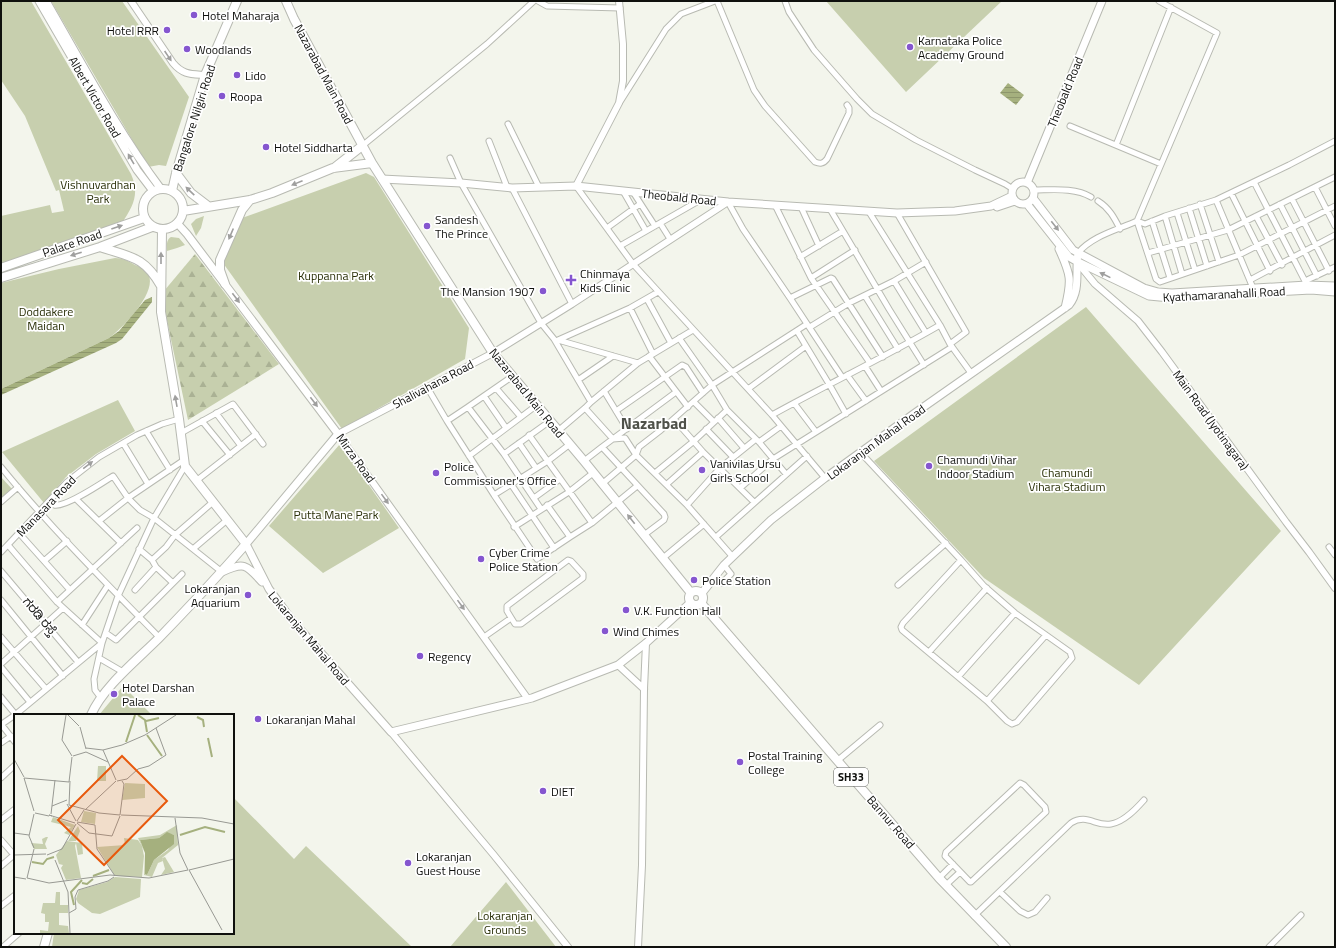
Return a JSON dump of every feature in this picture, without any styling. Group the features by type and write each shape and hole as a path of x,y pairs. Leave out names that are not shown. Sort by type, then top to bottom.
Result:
{"main road":[{"name":"Albert Victor Road","path":"39,1 137,170 157,190"},
{"path":"46,1 116,123 157,190"},
{"name":"Bangalore Nilgiri Road","path":"172,192 176,173 205,75 236,1"},
{"path":"282,1 294,19"},
{"name":"Nazarabad Main Road","path":"286,1 294,19 362,146"},
{"name":"Theobald Road","path":"1027,183 1102,1"},
{"path":"183,211 250,200 272,193 333,168 362,146 382,179"},
{"path":"333,168 372,164"},
{"path":"176,173 191,193 208,206"},
{"name":"Nazarabad Main Road","path":"382,179 494,353 691,593"},
{"name":"Theobald Road","path":"382,179 461,183 510,188 576,186 728,202 897,213 955,211 991,206 999,207 1013,196"},
{"path":"1019,183 1027,183 1034,190 1033,198 1027,204 1018,204 1013,196 1019,183"},
{"path":"157,190 172,192 180,200 183,211 181,218 173,227 162,230 152,227 144,218 142,210 143,202 147,196 157,190"},
{"name":"Kyathamaranahalli Road","path":"1033,198 1073,250 1151,291 1172,293 1252,284 1306,283 1335,286"},
{"path":"225,284 220,270 220,260 238,217 250,200"},
{"name":"Kyathamaranahalli Road","path":"1027,204 1070,257 1142,293 1156,297 1170,298 1311,290 1335,292"},
{"name":"Palace Road","path":"1,268 144,218"},
{"name":"Mirza Road","path":"177,224 225,284 338,434"},
{"path":"1,278 100,246 152,227"},
{"name":"Lokaranjan Mahal Road","path":"162,230 161,312 179,418 184,463 196,481 246,544 268,589 291,619 391,732"},
{"path":"1055,238 1068,267 1070,276 1070,287 1065,308"},
{"path":"100,246 132,256 140,261 154,274 161,286"},
{"name":"Lokaranjan Mahal Road","path":"702,593 732,556 772,520 825,478 1072,302 1076,293 1076,261 1078,253"},
{"name":"Shalivahana Road","path":"246,544 338,434"},
{"path":"92,714 100,698 123,672 222,572 246,544"},
{"path":"222,572 238,565 246,566 268,589"},
{"path":"696,591 702,593 704,598 701,603 696,605 691,602 691,593 696,591"},
{"path":"391,732 528,699 618,665 646,643 691,602"},
{"name":"Bannur Road","path":"701,603 939,878 974,916 1006,947"},
{"path":"44,947 48,934"}],"street":[{"path":"131,1 179,70 186,73 205,75"},
{"path":"362,146 487,44 534,1"},
{"path":"538,1 547,6 620,8"},
{"path":"619,1 623,44 623,74 619,103"},
{"path":"825,478 772,415 633,264 576,186 619,103 666,29 681,14 716,1 754,90 765,106 815,162 824,162 827,159 849,113 849,108 847,105"},
{"path":"784,1 789,12 814,50 872,114 916,140 1005,184 1013,196"},
{"path":"1159,1 1217,32 1137,221 1156,279 1160,282 1239,255 1335,206"},
{"path":"1116,145 1171,7"},
{"path":"508,124 539,187"},
{"path":"1070,126 1161,164"},
{"path":"489,141 510,188 572,304"},
{"path":"1078,253 1083,246 1137,221 1145,224 1200,204 1216,200 1335,141"},
{"path":"450,158 461,183 541,322 556,340 591,402"},
{"path":"1148,254 1228,230 1335,178"},
{"path":"1254,182 1306,283 1335,267"},
{"path":"1315,187 1335,226"},
{"path":"1034,190 1068,190 1087,194 1091,197"},
{"path":"623,191 646,231"},
{"path":"633,192 640,204 670,239"},
{"path":"1231,193 1244,222 1270,271"},
{"path":"620,246 702,199"},
{"path":"1292,199 1329,271"},
{"path":"1216,200 1252,284 1270,271 1335,235"},
{"path":"1098,201 1104,204 1112,213 1120,229"},
{"path":"728,202 743,229 808,326 845,376 866,401"},
{"name":"Shalivahana Road","path":"338,434 494,353 728,202"},
{"path":"607,228 640,204"},
{"path":"1200,204 1219,262"},
{"path":"1280,204 1317,276"},
{"path":"775,205 811,278 835,312 868,365 881,391"},
{"path":"801,207 819,246"},
{"path":"1189,208 1206,266"},
{"path":"830,209 924,365"},
{"path":"870,212 940,325 951,346 971,373"},
{"path":"740,488 774,459 924,365 951,346 966,332 897,213"},
{"path":"1177,213 1194,270"},
{"path":"1165,216 1182,274"},
{"path":"1256,216 1282,265"},
{"path":"1152,221 1170,278"},
{"path":"800,257 843,231"},
{"path":"811,278 855,250"},
{"name":"Main Road (Jyotinagara)","path":"1076,261 1095,284 1138,321 1335,588"},
{"path":"602,484 636,455 639,447 674,419 712,385 797,331 894,281 926,262"},
{"path":"790,298 831,278 833,279 883,357"},
{"path":"894,281 926,333"},
{"path":"556,340 630,308 658,292"},
{"path":"865,296 898,349"},
{"path":"647,299 671,343"},
{"path":"630,308 651,355 665,377 688,407"},
{"path":"772,415 898,349 940,325"},
{"path":"558,431 638,363 693,330"},
{"path":"797,331 846,414"},
{"path":"679,338 712,385 727,410 757,440 786,474"},
{"path":"556,340 638,363"},
{"path":"748,389 806,346"},
{"path":"578,380 613,356"},
{"path":"616,411 684,365 703,393"},
{"path":"447,421 513,376"},
{"path":"427,387 514,527 537,559 592,523 637,486"},
{"path":"496,388 521,417"},
{"path":"604,391 627,429"},
{"path":"584,461 676,392"},
{"path":"484,396 506,428"},
{"path":"694,402 716,420 744,448"},
{"path":"794,403 816,432"},
{"path":"181,433 231,404 235,404 263,444"},
{"path":"469,456 537,405"},
{"path":"468,407 504,454 541,509"},
{"path":"585,408 613,439"},
{"path":"655,473 694,441 727,410"},
{"path":"216,413 241,446"},
{"name":"Manasara Road","path":"1,552 67,482 99,457 146,431 179,418"},
{"path":"674,419 703,452 754,502"},
{"path":"202,421 230,455"},
{"path":"504,454 550,421"},
{"path":"687,505 720,468 733,457 744,448 781,426"},
{"path":"706,429 733,457"},
{"path":"146,431 170,470"},
{"path":"196,481 256,434"},
{"name":"Mirza Road","path":"338,434 528,699"},
{"path":"529,435 592,523"},
{"path":"613,439 625,438 636,455 687,505 732,556"},
{"path":"123,443 148,484"},
{"path":"519,443 536,468"},
{"path":"494,495 548,461 570,444"},
{"path":"602,447 664,514 665,517 661,522 644,535"},
{"path":"667,484 703,452"},
{"path":"861,453 946,543 987,588 1015,613 1067,648 1072,655 1072,658 1017,722 1012,724 987,701 902,630 901,625 961,560"},
{"path":"716,537 807,456"},
{"path":"99,521 148,484 184,463"},
{"path":"100,698 95,690 94,679 102,643 118,596 154,518 184,463"},
{"path":"1,467 118,596 159,637"},
{"path":"514,527 569,492 593,473"},
{"path":"49,502 55,505 63,505 76,499 113,476 128,498 140,510 154,518 222,572"},
{"path":"534,498 560,479"},
{"path":"511,484 554,548"},
{"path":"1,502 18,487"},
{"path":"76,499 121,543"},
{"path":"152,560 166,547 175,535 213,502"},
{"path":"547,506 570,537"},
{"path":"193,549 227,520"},
{"path":"663,558 704,524"},
{"path":"57,602 94,570 137,528"},
{"path":"20,533 70,590"},
{"path":"44,561 67,541"},
{"path":"898,585 946,543"},
{"path":"8,545 57,602 102,643"},
{"path":"1329,547 1335,555"},
{"path":"139,549 152,560 156,567 173,583"},
{"path":"566,561 571,561 583,574 582,579 521,624 515,624 511,618 507,611 507,606 566,561"},
{"path":"722,583 731,574 724,564"},
{"path":"135,590 156,567"},
{"name":"ಗರಡಿ ರಸ್ತೆ","path":"1,571 78,662"},
{"path":"106,633 116,640 138,616 182,574"},
{"path":"82,625 108,585"},
{"path":"929,652 987,588"},
{"path":"1,600 32,636 62,676"},
{"path":"30,702 1,666 63,608"},
{"path":"958,677 1015,613"},
{"path":"484,637 511,618"},
{"path":"987,701 1046,635"},
{"path":"1,637 46,689"},
{"path":"16,714 102,643"},
{"path":"638,947 643,827 644,689 646,643"},
{"path":"99,658 123,672"},
{"path":"618,665 644,689"},
{"path":"1,697 14,714"},
{"path":"14,716 1,724 14,740"},
{"path":"837,761 880,725"},
{"name":"Lokaranjan Mahal Road","path":"391,732 493,854 568,947"},
{"path":"1,744 11,736"},
{"path":"1,778 14,767"},
{"path":"1020,783 1024,785 1045,807 1046,809 1044,814 972,882 960,872 945,856 946,852 1018,784 1020,783"},
{"path":"974,916 1071,823 1076,820 1083,819 1103,824 1111,824 1117,822 1132,812 1144,800"},
{"path":"1,820 14,810"},
{"path":"1,840 14,854"},
{"path":"1,866 14,856"},
{"path":"939,878 953,864"},
{"path":"946,885 960,872"},
{"path":"1000,892 1020,911 1028,915 1035,912 1047,898"},
{"path":"1,906 14,895"},
{"path":"1270,947 1300,915"},
{"path":"4,947 18,934"}],"green space":[{"name":"Vishnuvardhan Park","path":"1,1 31,1 131,174 134,181 135,194 132,205 122,223 1,264 1,216 50,205 52,213 64,211 59,190 56,191 25,116 1,80"},
{"path":"51,1 122,1 189,97 166,166 159,165 148,167"},
{"name":"Karnataka Police Academy Ground","path":"826,1 1002,1 906,92"},
{"name":"Kuppanna Park","path":"366,173 374,177 469,328 465,359 342,429 223,263 242,218"},
{"path":"204,216 201,228 196,236 191,224 196,219"},
{"path":"171,237 179,238 185,245 167,251 168,241"},
{"path":"195,254 279,364 188,420 165,311 164,291"},
{"name":"Doddakere Maidan","path":"115,258 125,260 139,267 149,276 150,283 148,292 129,319 109,338 1,389 1,283 59,269"},
{"name":"Chamundi Vihara Stadium","path":"1086,307 1281,531 1139,685 984,578 874,461"},
{"path":"118,400 135,431 96,454 66,477 44,503 2,452"},
{"name":"Putta Mane Park","path":"340,444 399,528 323,573 269,526"},
{"path":"1,477 12,489 1,499"},
{"path":"123,686 151,714 100,714"},
{"path":"234,798 294,859 306,846 412,947 52,947 54,934 234,934"},
{"name":"Lokaranjan Grounds","path":"506,882 556,947 450,947"}],"shaded area":[{"path":"1008,83 1024,95 1016,105 1000,93"},
{"path":"152,297 152,302 122,339 116,343 1,395 1,389 109,338 119,331 145,300"}],"place":[{"name":"Hotel Maharaja","path":"194,15"},
{"name":"Hotel RRR","path":"167,30"},
{"name":"Karnataka Police Academy Ground","path":"910,47"},
{"name":"Woodlands","path":"187,49"},
{"name":"Lido","path":"237,75"},
{"name":"Roopa","path":"222,96"},
{"name":"Hotel Siddharta","path":"266,147"},
{"name":"Sandesh The Prince","path":"427,226"},
{"name":"Chinmaya Kids Clinic","path":"571,280"},
{"name":"The Mansion 1907","path":"543,291"},
{"name":"Chamundi Vihar Indoor Stadium","path":"929,466"},
{"name":"Vanivilas Ursu Girls School","path":"702,470"},
{"name":"Police Commissioner's Office","path":"436,473"},
{"name":"Cyber Crime Police Station","path":"481,559"},
{"name":"Police Station","path":"694,580"},
{"name":"Lokaranjan Aquarium","path":"248,595"},
{"name":"V.K. Function Hall","path":"626,610"},
{"name":"Wind Chimes","path":"605,631"},
{"name":"Regency","path":"420,656"},
{"name":"Hotel Darshan Palace","path":"114,694"},
{"name":"Lokaranjan Mahal","path":"258,719"},
{"name":"Postal Training College","path":"740,762"},
{"name":"DIET","path":"543,791"},
{"name":"Lokaranjan Guest House","path":"408,863"}],"district":[{"name":"Nazarbad","path":"654,423"}]}
